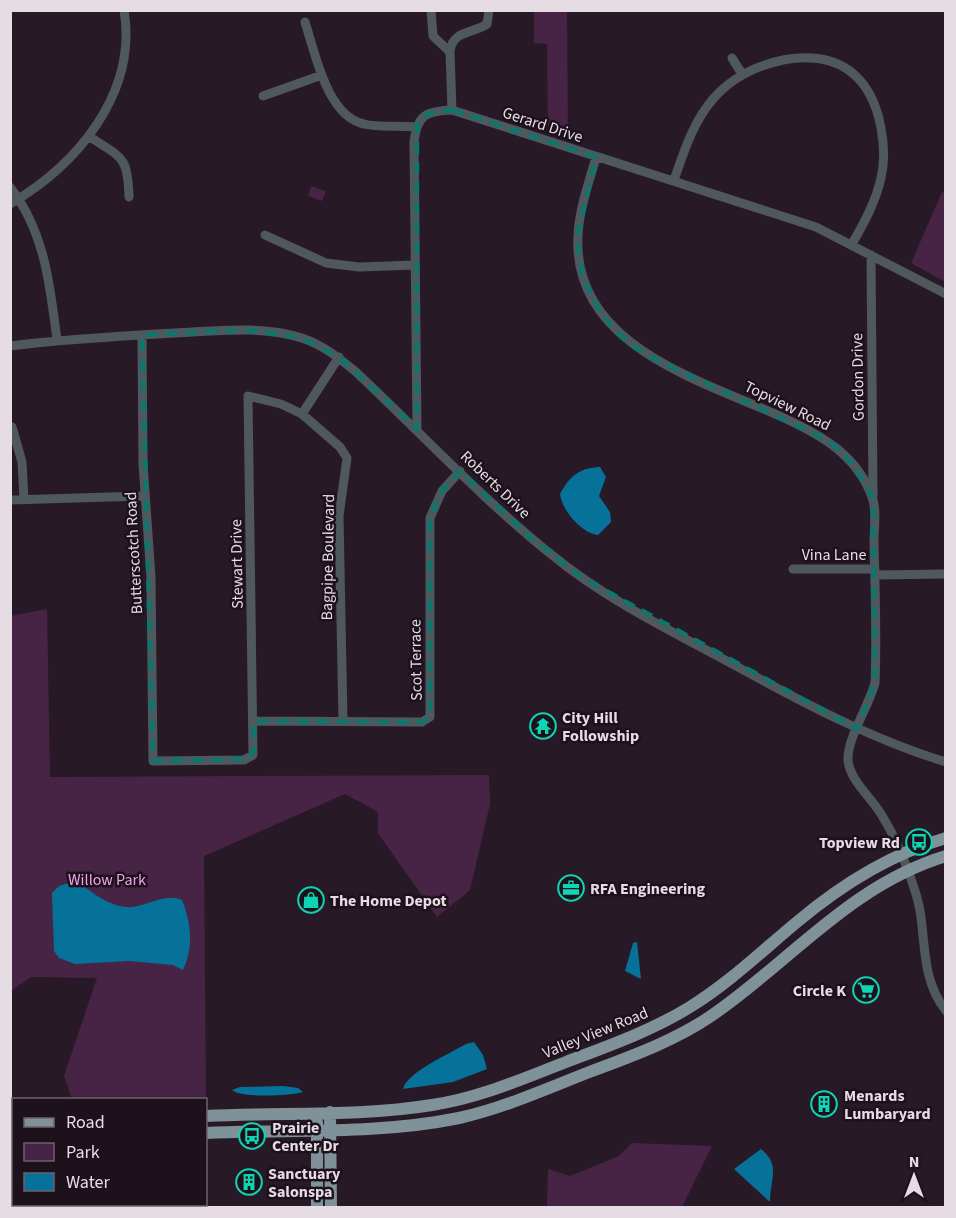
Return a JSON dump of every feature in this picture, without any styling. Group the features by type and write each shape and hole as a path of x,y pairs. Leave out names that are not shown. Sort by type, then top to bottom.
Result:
{"main road":[{"name":"Valley View Road","path":"207,1116 330,1112 432,1105 469,1097 520,1081 661,1024 714,991 798,921 855,878 902,854 945,838"},
{"name":"Valley View Road","path":"207,1133 405,1126 477,1113 660,1044 711,1016 846,906 908,871 945,856"},
{"path":"316,1112 317,1208"},
{"path":"330,1112 331,1208"}],"street":[{"path":"15,202 60,169 90,136 118,80 126,36 124,10"},
{"path":"431,10 433,36 450,52"},
{"path":"417,429 416,127 421,118 429,113 452,110 450,52 452,43 458,36 488,24 489,10"},
{"path":"305,22 322,75 340,110 356,122 365,125 416,127"},
{"path":"732,58 742,74"},
{"path":"674,180 704,110 723,88 742,74 785,60 823,59 849,70 868,91 879,119 884,157 876,194 852,244"},
{"path":"263,96 322,75"},
{"name":"Gerard Drive","path":"452,110 778,213 852,244 945,294"},
{"path":"90,136 118,155 126,165 129,197"},
{"name":"Topview Road","path":"596,157 582,208 577,238 584,278 602,315 629,344 655,359 828,440 853,464 873,498 875,683 848,750 850,770 881,813 902,854 920,913 926,967 932,988 945,1011"},
{"path":"10,187 15,202 43,253 57,340"},
{"path":"265,235 326,263 359,267 415,265"},
{"name":"Gordon Drive","path":"871,255 873,498"},
{"name":"Roberts Drive","path":"10,346 57,340 142,340 267,332 300,337 339,357 529,536 581,577 694,643 857,729 890,744 945,762"},
{"name":"Butterscotch Road","path":"142,340 144,496 150,547 153,761"},
{"path":"302,414 339,357"},
{"name":"Stewart Drive","path":"153,761 249,759 255,750 248,396 280,403 302,414"},
{"name":"Bagpipe Boulevard","path":"302,414 341,448 348,465 339,516 343,721"},
{"path":"12,427 22,462 24,500"},
{"name":"Scot Terrace","path":"254,721 422,722 430,717 430,518 442,491 460,471"},
{"path":"10,500 144,496"},
{"name":"Vina Lane","path":"793,569 875,572"},
{"path":"875,572 945,574"}],"highlighted area":[{"path":"452,110 596,157 577,238 583,278 602,315 629,344 656,360 828,440 853,464 873,498 875,683 857,729 581,577 529,536 460,471 442,491 430,518 430,717 422,722 254,721 254,750 249,759 153,761 142,335 244,330 300,337 339,357 417,429 417,124 429,113"}],"green space":[{"path":"534,11 567,11 568,140 548,134 547,44 534,43"},
{"path":"311,186 326,191 322,201 308,196"},
{"path":"942,192 946,193 945,282 911,263"},
{"name":"Willow Park","path":"47,609 50,777 489,775 490,804 470,890 437,917 378,833 378,812 345,794 204,856 206,1098 72,1098 64,1076 97,978 31,977 11,991 11,616"},
{"path":"632,1143 712,1146 682,1207 547,1207 548,1169 570,1176 619,1156"}],"water":[{"path":"600,467 606,477 599,496 610,512 611,522 598,535 585,530 573,520 564,507 560,494 576,474 586,469"},
{"path":"75,881 118,906 140,906 167,898 182,900 188,917 190,935 189,952 183,970 173,965 129,961 75,964 59,958 54,951 52,893 59,886"},
{"path":"637,942 641,979 625,971 633,943"},
{"path":"474,1042 483,1055 487,1069 453,1082 403,1089 412,1076 421,1070 466,1044"},
{"path":"240,1087 298,1088 303,1092 255,1095 237,1093 232,1090"},
{"path":"761,1149 773,1167 770,1202 734,1169"}],"place":[{"name":"City Hill Followship","path":"543,726"},
{"name":"Topview Rd","path":"919,842"},
{"name":"RFA Engineering","path":"571,888"},
{"name":"The Home Depot","path":"311,900"},
{"name":"Circle K","path":"866,990"},
{"name":"Menards Lumbaryard","path":"824,1104"},
{"name":"Prairie Center Dr","path":"252,1136"},
{"name":"Sanctuary Salonspa","path":"249,1182"}]}
